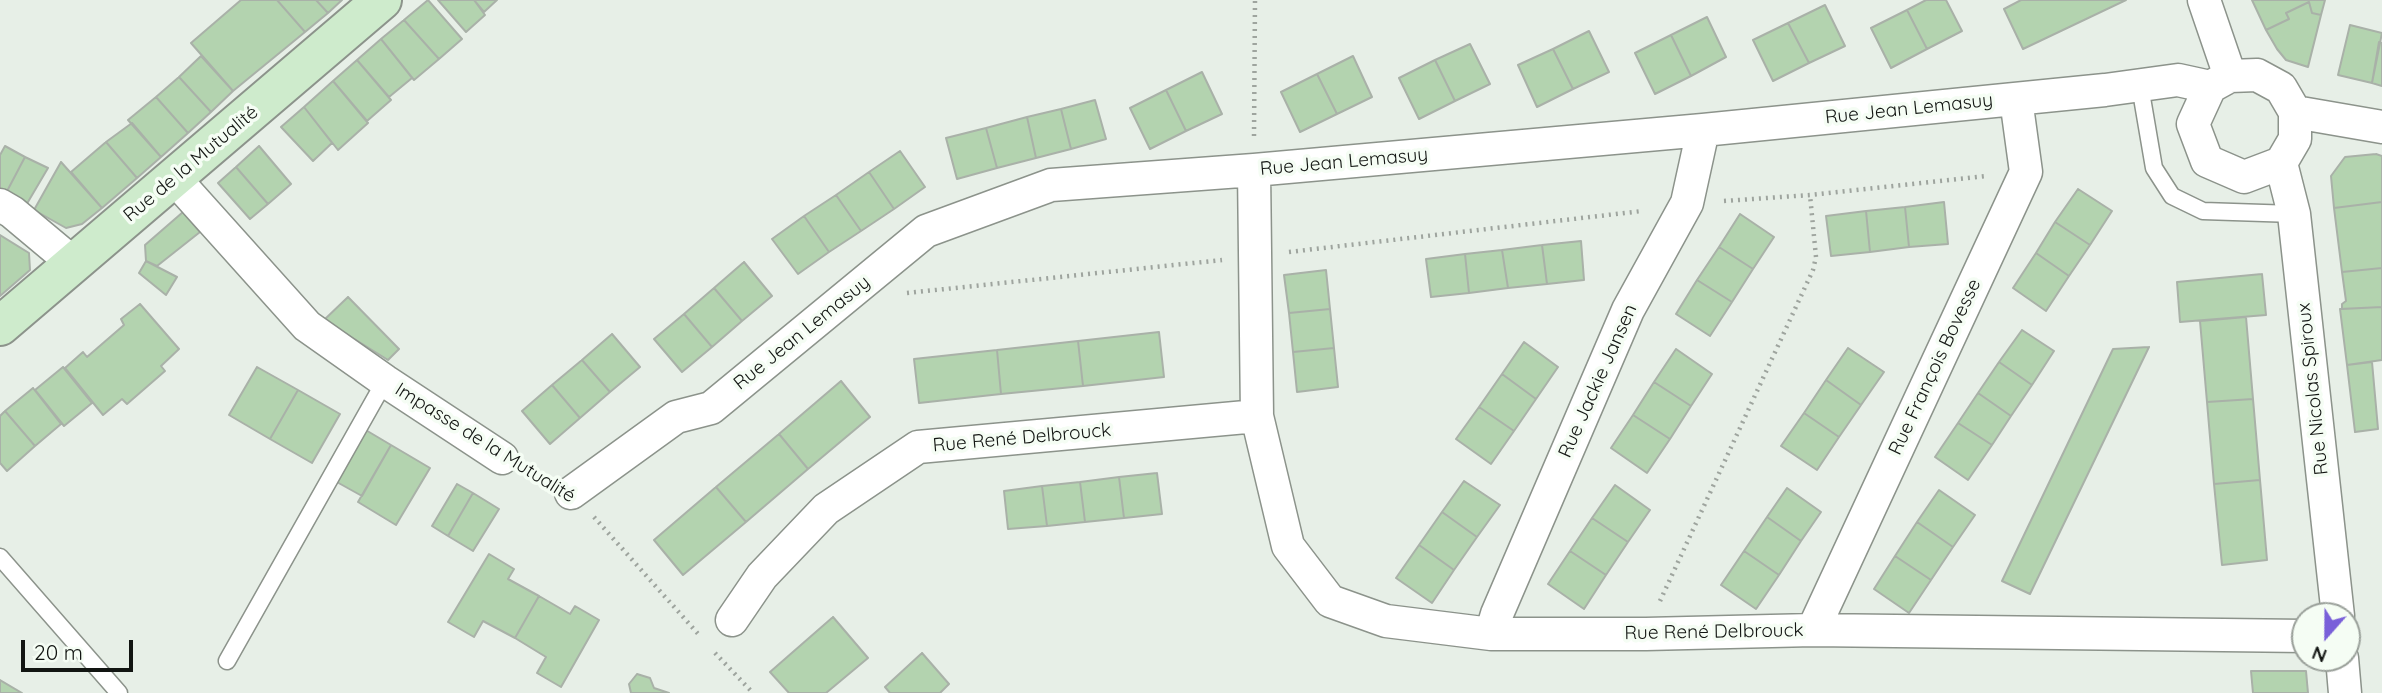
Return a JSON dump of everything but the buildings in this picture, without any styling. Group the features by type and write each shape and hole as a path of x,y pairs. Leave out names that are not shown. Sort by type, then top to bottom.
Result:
{"street":[{"name":"Rue de la Mutualité","path":"0,326 382,0"},
{"path":"2204,0 2220,82 2193,124 2207,161 2244,177 2281,163 2295,139 2295,112 2281,88 2257,75 2220,82"},
{"name":"Rue Jean Lemasuy","path":"571,492 676,417 711,408 926,231 1051,185 1254,170 1703,130 2178,80 2220,82"},
{"path":"2016,99 2026,172"},
{"path":"2295,112 2382,127"},
{"name":"Rue Jackie Jansen","path":"1491,634 1497,614 1628,310 1687,203 1703,130"},
{"name":"Rue Nicolas Spiroux","path":"2281,163 2294,214 2336,602"},
{"name":"Rue René Delbrouck","path":"1254,170 1257,416 1288,546 1330,601 1386,621 1491,634 1812,630 2291,636"},
{"name":"Rue François Bovesse","path":"1812,630 2026,172"},
{"name":"Impasse de la Mutualité","path":"175,179 307,326 502,458"},
{"path":"0,205 73,263"},
{"name":"Rue René Delbrouck","path":"732,620 762,576 826,509 918,447 1257,416"},
{"path":"2343,672 2345,693"}],"lane":[{"path":"2140,86 2154,168 2172,196 2203,211 2294,214"},
{"path":"228,661 385,381"},
{"path":"0,557 119,693"}],"path":[{"path":"1254,170 1255,0"},
{"path":"853,292 871,296 1255,256 1642,211 1687,203 1810,195 2026,172"},
{"path":"1646,634 1813,270 1816,257 1810,195"},
{"name":"Impasse de la Mutualité","path":"571,492 753,693"}]}
